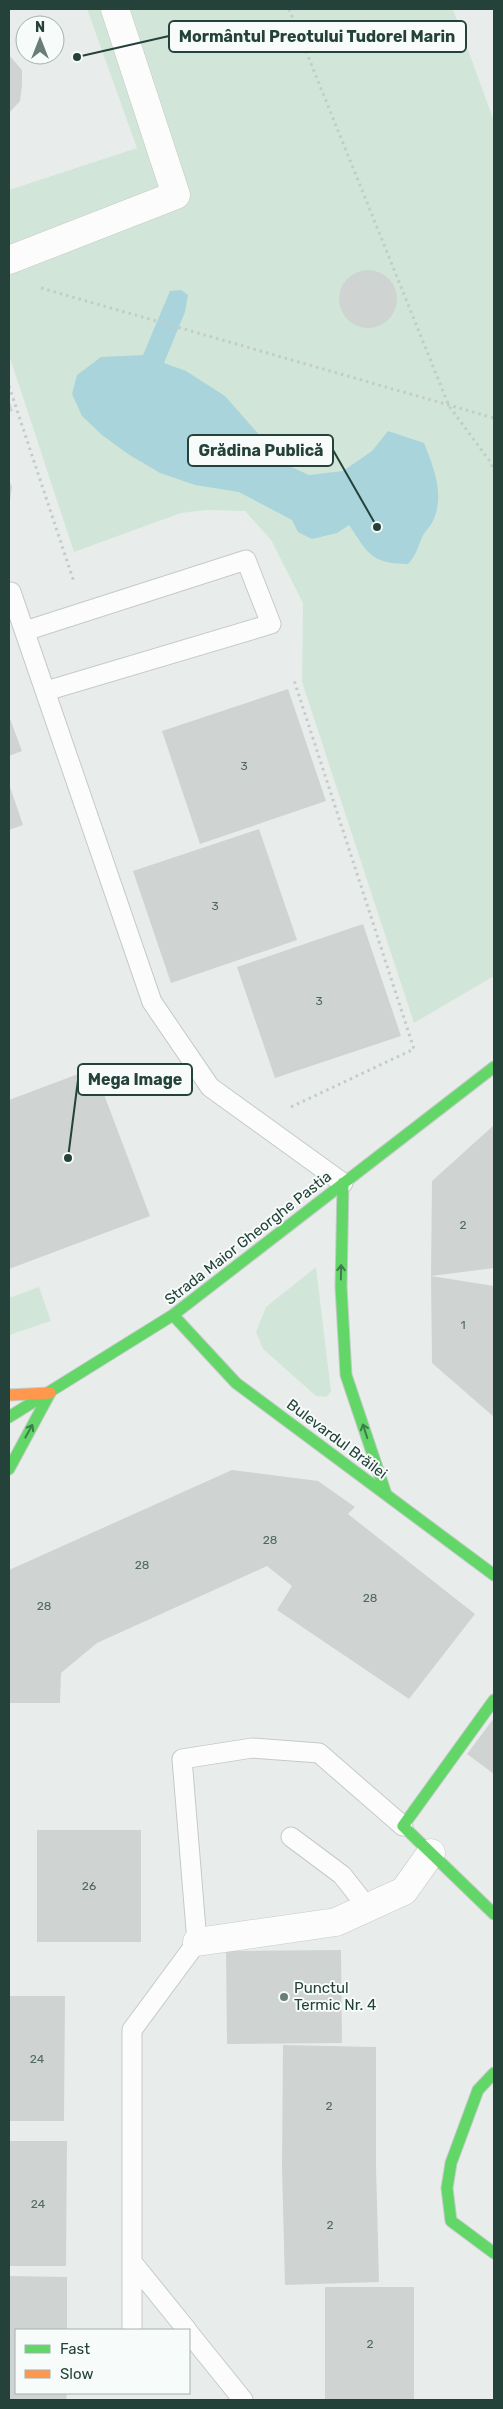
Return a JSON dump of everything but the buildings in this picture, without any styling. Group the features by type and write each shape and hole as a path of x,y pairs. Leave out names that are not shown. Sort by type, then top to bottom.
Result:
{"main road":[{"name":"Strada Maior Gheorghe Pastia","path":"9,1417 173,1315 494,1067"},
{"path":"343,1183 341,1287 346,1375 386,1494"},
{"name":"Bulevardul Brăilei","path":"173,1315 236,1383 494,1575"},
{"path":"9,1395 50,1393"},
{"path":"9,1469 50,1393"},
{"path":"494,1700 404,1826 494,1914"},
{"path":"494,2073 478,2090 453,2156 447,2188 451,2221 494,2253"}],"street":[{"path":"9,260 176,195 115,9"},
{"path":"198,1942 336,1922 404,1891 432,1853"}],"lane":[{"path":"25,631 246,560 270,624 46,691"},
{"path":"9,593 11,592 46,691 152,1002 210,1087 343,1183"},
{"path":"132,2329 132,2030 198,1942 182,1759 252,1748 319,1753 404,1826"},
{"path":"291,1837 342,1874 368,1908"},
{"path":"132,2262 186,2329"},
{"path":"190,2334 243,2400"}],"path":[{"path":"289,9 449,406 493,464 494,471"},
{"path":"38,287 494,418"},
{"path":"9,386 84,612"},
{"path":"259,1122 414,1049 294,680"}],"green space":[{"path":"87,9 453,9 494,121 494,976 414,1023 302,682 303,603 271,540 245,511 206,510 181,513 74,552 9,355 9,190 137,148"},
{"path":"316,1267 331,1392 326,1397 316,1396 263,1349 256,1332 266,1307"},
{"path":"39,1287 51,1321 9,1335 9,1298"}],"water":[{"path":"181,290 188,295 185,312 164,363 186,371 225,396 285,464 309,475 343,471 372,451 388,431 424,443 437,482 438,501 433,521 423,535 415,554 408,564 386,562 378,559 366,550 349,525 337,533 312,539 298,532 292,520 239,492 195,485 160,473 128,454 102,435 82,416 72,394 77,375 101,357 143,355 170,291"}],"traffic: fast":[{"path":"9,1417 173,1315 494,1067"},
{"path":"343,1183 341,1287 346,1375 386,1494"},
{"path":"173,1315 236,1383 494,1575"},
{"path":"9,1469 50,1393"},
{"path":"494,1700 403,1826 494,1914"},
{"path":"494,2073 478,2090 451,2163 447,2188 451,2221 494,2253"}],"traffic: slow":[{"path":"9,1395 50,1393"}],"place":[{"name":"Mormântul Preotului Tudorel Marin","path":"77,57"},
{"name":"Grădina Publică","path":"377,527"},
{"name":"Mega Image","path":"68,1158"},
{"name":"Punctul Termic Nr. 4","path":"284,1997"}]}
